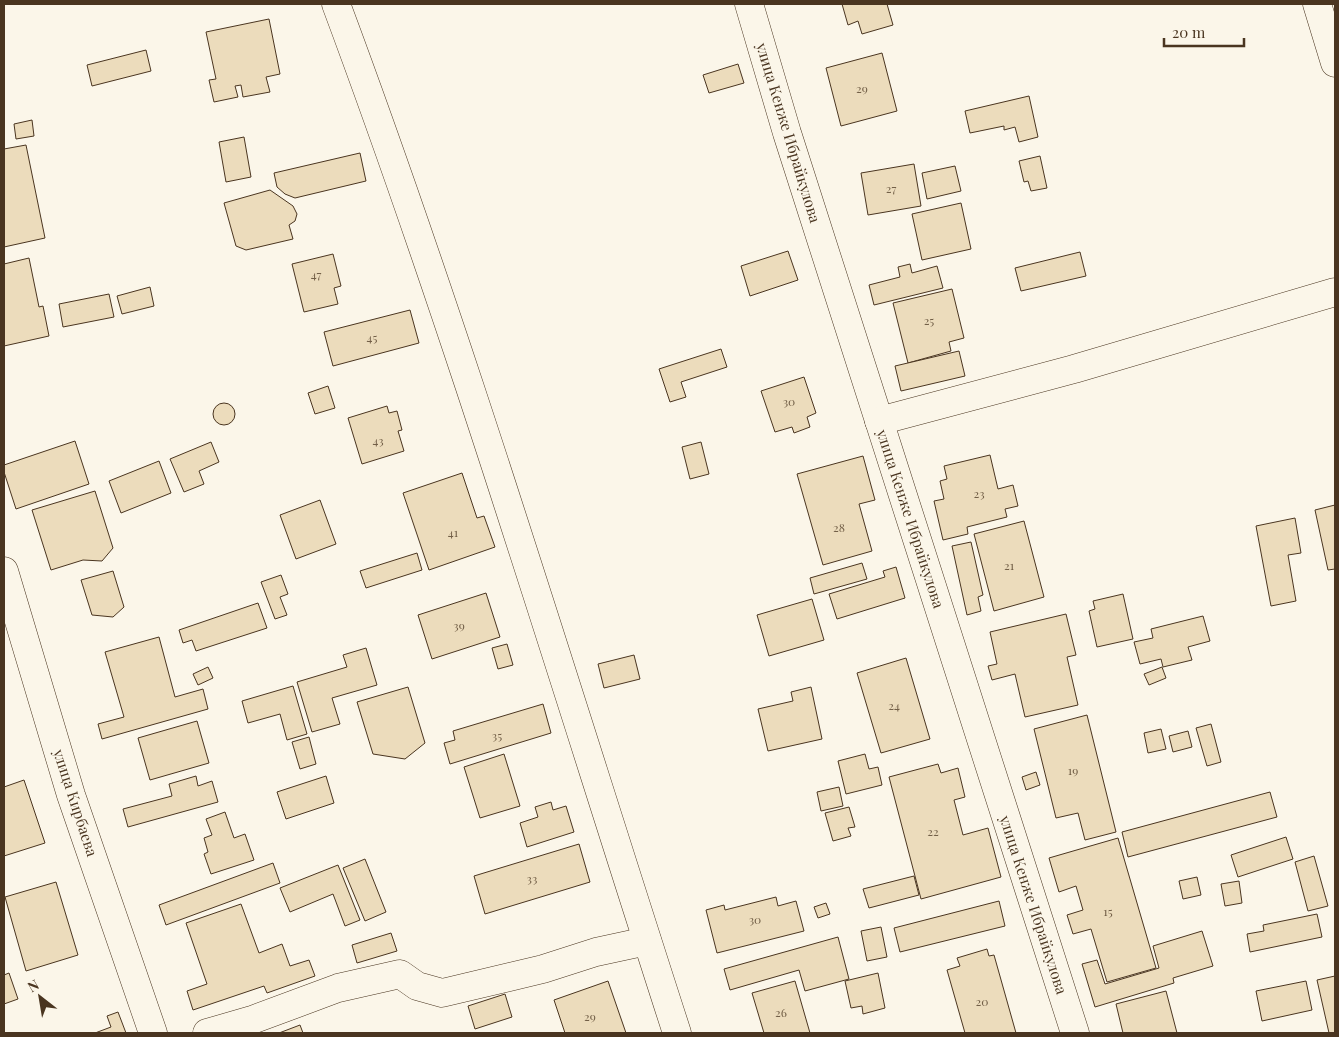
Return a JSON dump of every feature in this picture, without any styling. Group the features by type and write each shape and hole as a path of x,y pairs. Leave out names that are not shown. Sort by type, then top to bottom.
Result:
{"street":[{"path":"336,4 383,130 491,454 677,1033"},
{"name":"улица Кенже Ибрайкулова","path":"749,4 787,134 1075,1033"},
{"path":"1317,4 1335,63"},
{"path":"879,421 1074,369 1335,292"},
{"name":"улица Кирбаева","path":"4,571 71,795 152,1033"},
{"path":"207,1033 252,1020 338,988 400,974 417,986 442,993 543,969 596,952 647,941"}],"building":[{"path":"842,4 887,4 893,25 862,34 858,21 848,25"},
{"path":"269,19 280,74 266,77 270,92 243,97 241,85 235,86 238,97 214,102 209,80 216,79 206,32"},
{"path":"146,50 151,71 92,86 87,65"},
{"path":"882,53 897,111 841,126 826,68"},
{"path":"738,64 744,83 709,93 703,75"},
{"path":"1029,96 1038,137 1019,142 1015,127 1004,130 1004,126 970,133 965,111"},
{"path":"32,120 34,136 16,139 14,124"},
{"path":"244,137 251,177 226,182 219,142"},
{"path":"26,145 45,238 4,247 4,149"},
{"path":"360,153 366,181 295,198 285,194 277,187 274,173"},
{"path":"1040,156 1047,188 1031,191 1028,181 1024,182 1019,161"},
{"path":"914,164 921,206 868,215 861,173"},
{"path":"955,166 961,191 927,199 922,173"},
{"path":"270,190 293,206 297,214 295,221 289,225 293,239 246,250 236,246 224,203"},
{"path":"961,203 971,249 922,260 912,214"},
{"path":"788,251 798,280 750,296 741,266"},
{"path":"1080,252 1086,276 1021,291 1015,268"},
{"path":"333,254 341,286 334,288 338,304 304,312 292,264"},
{"path":"29,258 39,307 43,306 49,336 4,346 4,264"},
{"path":"910,264 912,273 937,266 943,288 874,305 869,285 900,277 898,267"},
{"path":"150,287 154,306 122,314 117,296"},
{"path":"952,289 964,338 949,342 951,351 908,363 893,303"},
{"path":"109,294 114,317 63,327 59,304"},
{"path":"410,310 419,343 333,366 324,332"},
{"path":"721,349 727,367 681,382 686,397 670,402 659,369"},
{"path":"959,351 965,376 901,391 895,366"},
{"path":"804,377 816,413 807,417 810,427 794,433 792,427 775,432 761,391"},
{"path":"328,386 335,408 315,414 308,393"},
{"path":"224,403 232,406 235,414 232,422 224,425 216,422 213,414 216,406"},
{"path":"387,406 389,413 397,411 402,430 398,431 404,451 362,464 348,418"},
{"path":"75,441 89,484 16,509 4,472 4,465"},
{"path":"211,442 219,462 199,471 204,484 184,492 170,459"},
{"path":"701,442 709,474 690,479 682,447"},
{"path":"990,455 998,489 1013,485 1018,506 1005,509 1007,517 967,527 968,534 943,540 934,501 944,499 940,481 947,479 944,466"},
{"path":"863,456 875,500 859,504 872,551 823,565 797,474"},
{"path":"159,461 171,493 121,513 109,481"},
{"path":"462,473 477,518 484,516 495,547 429,570 403,493"},
{"path":"95,491 113,548 102,561 83,560 51,570 32,510"},
{"path":"320,500 336,544 296,559 280,515"},
{"path":"1335,505 1335,569 1328,570 1315,510"},
{"path":"1295,518 1301,553 1288,555 1296,601 1271,606 1256,526"},
{"path":"1024,521 1044,597 994,611 974,534"},
{"path":"971,542 983,595 978,597 981,611 967,615 952,546"},
{"path":"417,553 422,570 366,588 360,571"},
{"path":"862,563 867,579 814,594 810,578"},
{"path":"896,567 905,598 837,619 829,594 885,577 883,571"},
{"path":"113,571 124,607 113,617 92,615 81,580"},
{"path":"281,575 288,594 280,597 287,615 275,619 261,582"},
{"path":"486,593 500,637 432,659 418,615"},
{"path":"1123,594 1133,639 1097,647 1089,611 1095,609 1093,601"},
{"path":"812,599 824,640 769,656 757,615"},
{"path":"258,603 267,628 196,651 192,640 183,643 179,630"},
{"path":"1066,614 1076,655 1067,657 1078,705 1025,717 1015,674 992,680 988,666 997,664 990,632"},
{"path":"1203,616 1210,641 1188,647 1192,660 1163,667 1161,659 1140,664 1134,642 1153,638 1151,629"},
{"path":"159,637 175,697 203,689 208,709 102,739 98,724 124,717 105,652"},
{"path":"507,644 513,665 498,669 492,648"},
{"path":"366,648 377,685 332,698 340,724 312,732 297,682 347,667 343,655"},
{"path":"634,655 640,679 604,688 598,664"},
{"path":"906,658 930,739 881,753 857,673"},
{"path":"208,667 213,678 198,685 193,674"},
{"path":"1162,667 1166,678 1149,685 1144,674"},
{"path":"293,686 307,734 287,740 280,714 248,723 242,701"},
{"path":"408,687 425,743 405,759 373,754 357,702"},
{"path":"811,687 822,739 768,751 758,709 793,701 791,692"},
{"path":"543,704 551,733 450,764 444,743 455,740 453,731"},
{"path":"1087,715 1116,832 1085,840 1078,813 1056,818 1034,729"},
{"path":"197,721 209,763 150,780 138,738"},
{"path":"1211,724 1221,762 1207,766 1196,728"},
{"path":"1161,729 1166,749 1148,753 1144,733"},
{"path":"1188,731 1192,747 1173,752 1169,736"},
{"path":"309,737 316,764 300,769 292,742"},
{"path":"504,754 520,806 480,818 464,767"},
{"path":"865,754 869,769 878,767 882,785 846,794 838,761"},
{"path":"938,764 941,773 958,768 965,797 954,800 963,835 988,828 1001,877 921,899 889,777"},
{"path":"1036,772 1040,785 1026,790 1022,777"},
{"path":"196,776 198,786 212,781 218,802 128,827 123,809 172,796 169,784"},
{"path":"326,776 334,803 286,819 277,792"},
{"path":"24,780 45,843 4,856 4,787"},
{"path":"839,787 843,806 821,811 817,792"},
{"path":"1270,792 1277,817 1128,857 1122,832"},
{"path":"551,802 553,810 566,806 574,832 527,847 520,823 538,817 535,807"},
{"path":"849,807 855,827 848,828 851,836 833,841 825,813"},
{"path":"225,812 234,838 245,834 254,860 211,874 204,854 208,852 204,838 212,835 206,819"},
{"path":"1286,837 1293,859 1238,877 1231,855"},
{"path":"1118,838 1156,968 1107,982 1091,929 1073,934 1067,915 1083,910 1076,886 1059,892 1049,858"},
{"path":"579,844 590,882 485,914 474,876"},
{"path":"1314,856 1328,906 1308,911 1295,862"},
{"path":"365,859 386,912 365,921 343,868"},
{"path":"273,863 280,883 166,925 159,905"},
{"path":"338,865 360,920 345,926 333,894 290,912 280,888"},
{"path":"914,876 919,895 869,908 863,889"},
{"path":"1197,877 1201,895 1183,899 1179,881"},
{"path":"1239,881 1242,903 1225,906 1221,884"},
{"path":"56,882 78,955 26,971 5,897"},
{"path":"776,897 778,906 796,901 804,931 717,953 706,910 724,905 725,910"},
{"path":"999,901 1005,926 900,952 894,928"},
{"path":"826,903 830,914 818,918 814,907"},
{"path":"241,904 259,953 282,944 290,966 309,960 315,976 267,993 264,986 193,1010 187,991 207,984 186,923"},
{"path":"1317,914 1322,937 1250,952 1247,934 1264,931 1263,925"},
{"path":"881,927 887,957 867,961 861,931"},
{"path":"1202,931 1213,966 1173,978 1174,983 1095,1007 1082,964 1097,960 1105,984 1159,968 1153,946"},
{"path":"391,933 397,951 357,963 352,945"},
{"path":"838,937 849,979 805,991 799,970 730,990 724,969"},
{"path":"987,949 989,956 994,955 1016,1033 965,1033 947,970 960,966 957,958"},
{"path":"9,973 18,999 4,1004 4,975"},
{"path":"878,973 885,1008 863,1014 862,1006 851,1008 845,981"},
{"path":"1335,976 1335,1033 1329,1033 1317,980"},
{"path":"608,981 626,1033 565,1033 554,1000"},
{"path":"795,981 810,1033 764,1033 752,993"},
{"path":"1306,981 1312,1010 1262,1021 1256,991"},
{"path":"1166,991 1177,1033 1123,1033 1116,1004"},
{"path":"505,994 512,1017 475,1029 468,1006"},
{"path":"118,1012 126,1033 95,1033 111,1027 107,1016"},
{"path":"300,1025 303,1033 279,1033"}]}
